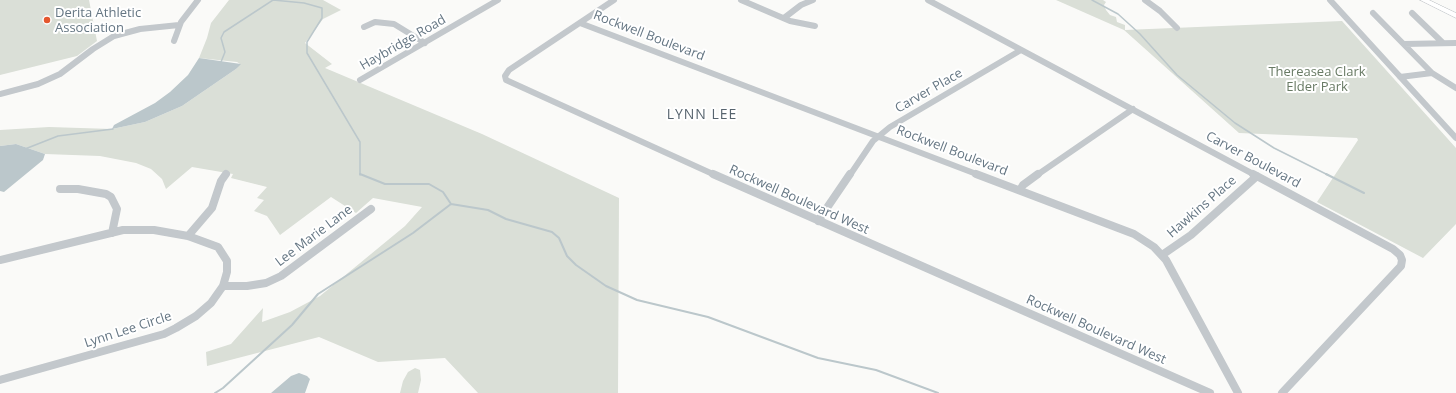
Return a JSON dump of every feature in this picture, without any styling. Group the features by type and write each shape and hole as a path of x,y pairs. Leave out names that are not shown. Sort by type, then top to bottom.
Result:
{"main road":[{"path":"1424,0 1456,16"}],"street":[{"path":"174,41 179,25 198,0"},
{"name":"Haybridge Road","path":"360,80 498,0"},
{"name":"Rockwell Boulevard West","path":"614,0 509,70 505,76 506,80 537,96 818,221 1210,393"},
{"path":"741,0 800,24 815,26"},
{"path":"784,18 801,5 813,0"},
{"name":"Carver Boulevard","path":"928,0 1393,249 1402,260 1401,266 1282,393"},
{"path":"1145,0 1160,11 1177,28"},
{"path":"1330,0 1456,138"},
{"path":"1412,12 1443,43"},
{"path":"1373,13 1432,74 1456,88"},
{"path":"364,27 375,22 394,24 425,43"},
{"name":"Rockwell Boulevard","path":"580,23 1130,232 1145,240 1162,255 1198,317 1238,393"},
{"path":"0,94 38,84 60,74 93,49 114,36 140,29 179,25"},
{"path":"1404,44 1456,43"},
{"name":"Carver Place","path":"818,221 866,150 879,136 1021,50"},
{"path":"1400,77 1432,74"},
{"path":"1020,190 1023,185 1133,109"},
{"path":"188,236 202,222 212,208 221,181 226,174"},
{"name":"Hawkins Place","path":"1162,255 1185,240 1257,176"},
{"path":"60,189 78,188 106,194 111,197 116,209 112,233"},
{"name":"Lee Marie Lane","path":"223,286 247,286 266,283 281,276 371,208"},
{"name":"Lynn Lee Circle","path":"0,260 123,230 154,230 188,236 211,243 218,247 223,254 227,267 223,286 211,304 196,316 164,334 0,380"}],"green space":[{"name":"Derita Athletic Association","path":"0,0 89,0 97,41 77,56 0,75"},
{"path":"229,0 323,0 341,10 323,19 305,43 332,64 325,68 482,134 619,198 618,393 478,393 445,358 378,362 319,337 207,366 206,352 231,344 263,308 262,322 290,312 320,296 405,226 422,207 373,198 356,213 331,197 280,235 267,216 254,211 264,200 257,198 267,187 231,178 233,174 192,167 166,189 162,179 151,169 136,163 100,156 45,154 16,144 0,146 0,130 49,127 112,129 145,122 182,106 236,69 240,64 237,62 199,58 211,23"},
{"name":"Thereasea Clark Elder Park","path":"1056,0 1103,0 1106,2 1104,5 1106,10 1110,15 1116,17 1117,22 1125,25 1125,30 1342,21 1456,148 1456,224 1423,258 1317,202 1358,140 1357,138 1239,133 1124,30"},
{"path":"415,368 420,370 421,380 418,393 400,393 403,381 408,372"}],"shaded area":[{"path":"199,58 241,64 182,106 145,122 112,129 114,125 155,103 170,92 188,75"},
{"path":"16,144 45,154 43,160 4,192 0,191 0,146"},
{"path":"299,373 310,379 305,393 271,393 291,376"}],"waterway":[{"path":"221,62 225,52 221,38 224,32 273,0 304,3 322,8 322,18 307,42 307,53 360,142 360,174"},
{"path":"1092,0 1118,14 1140,34 1177,75 1235,123 1274,148 1364,193"},
{"path":"25,149 58,136 113,129"},
{"path":"360,174 385,184 429,184 443,192 451,204"},
{"path":"215,393 223,388 292,325 318,294 413,233 451,204"},
{"path":"451,204 488,210 506,219 552,232 559,238 567,256 576,265 606,286 637,300 708,317 818,358 876,370 938,393"}],"place":[{"name":"Derita Athletic Association","path":"47,20"}],"district":[{"name":"LYNN LEE","path":"702,115"}]}
